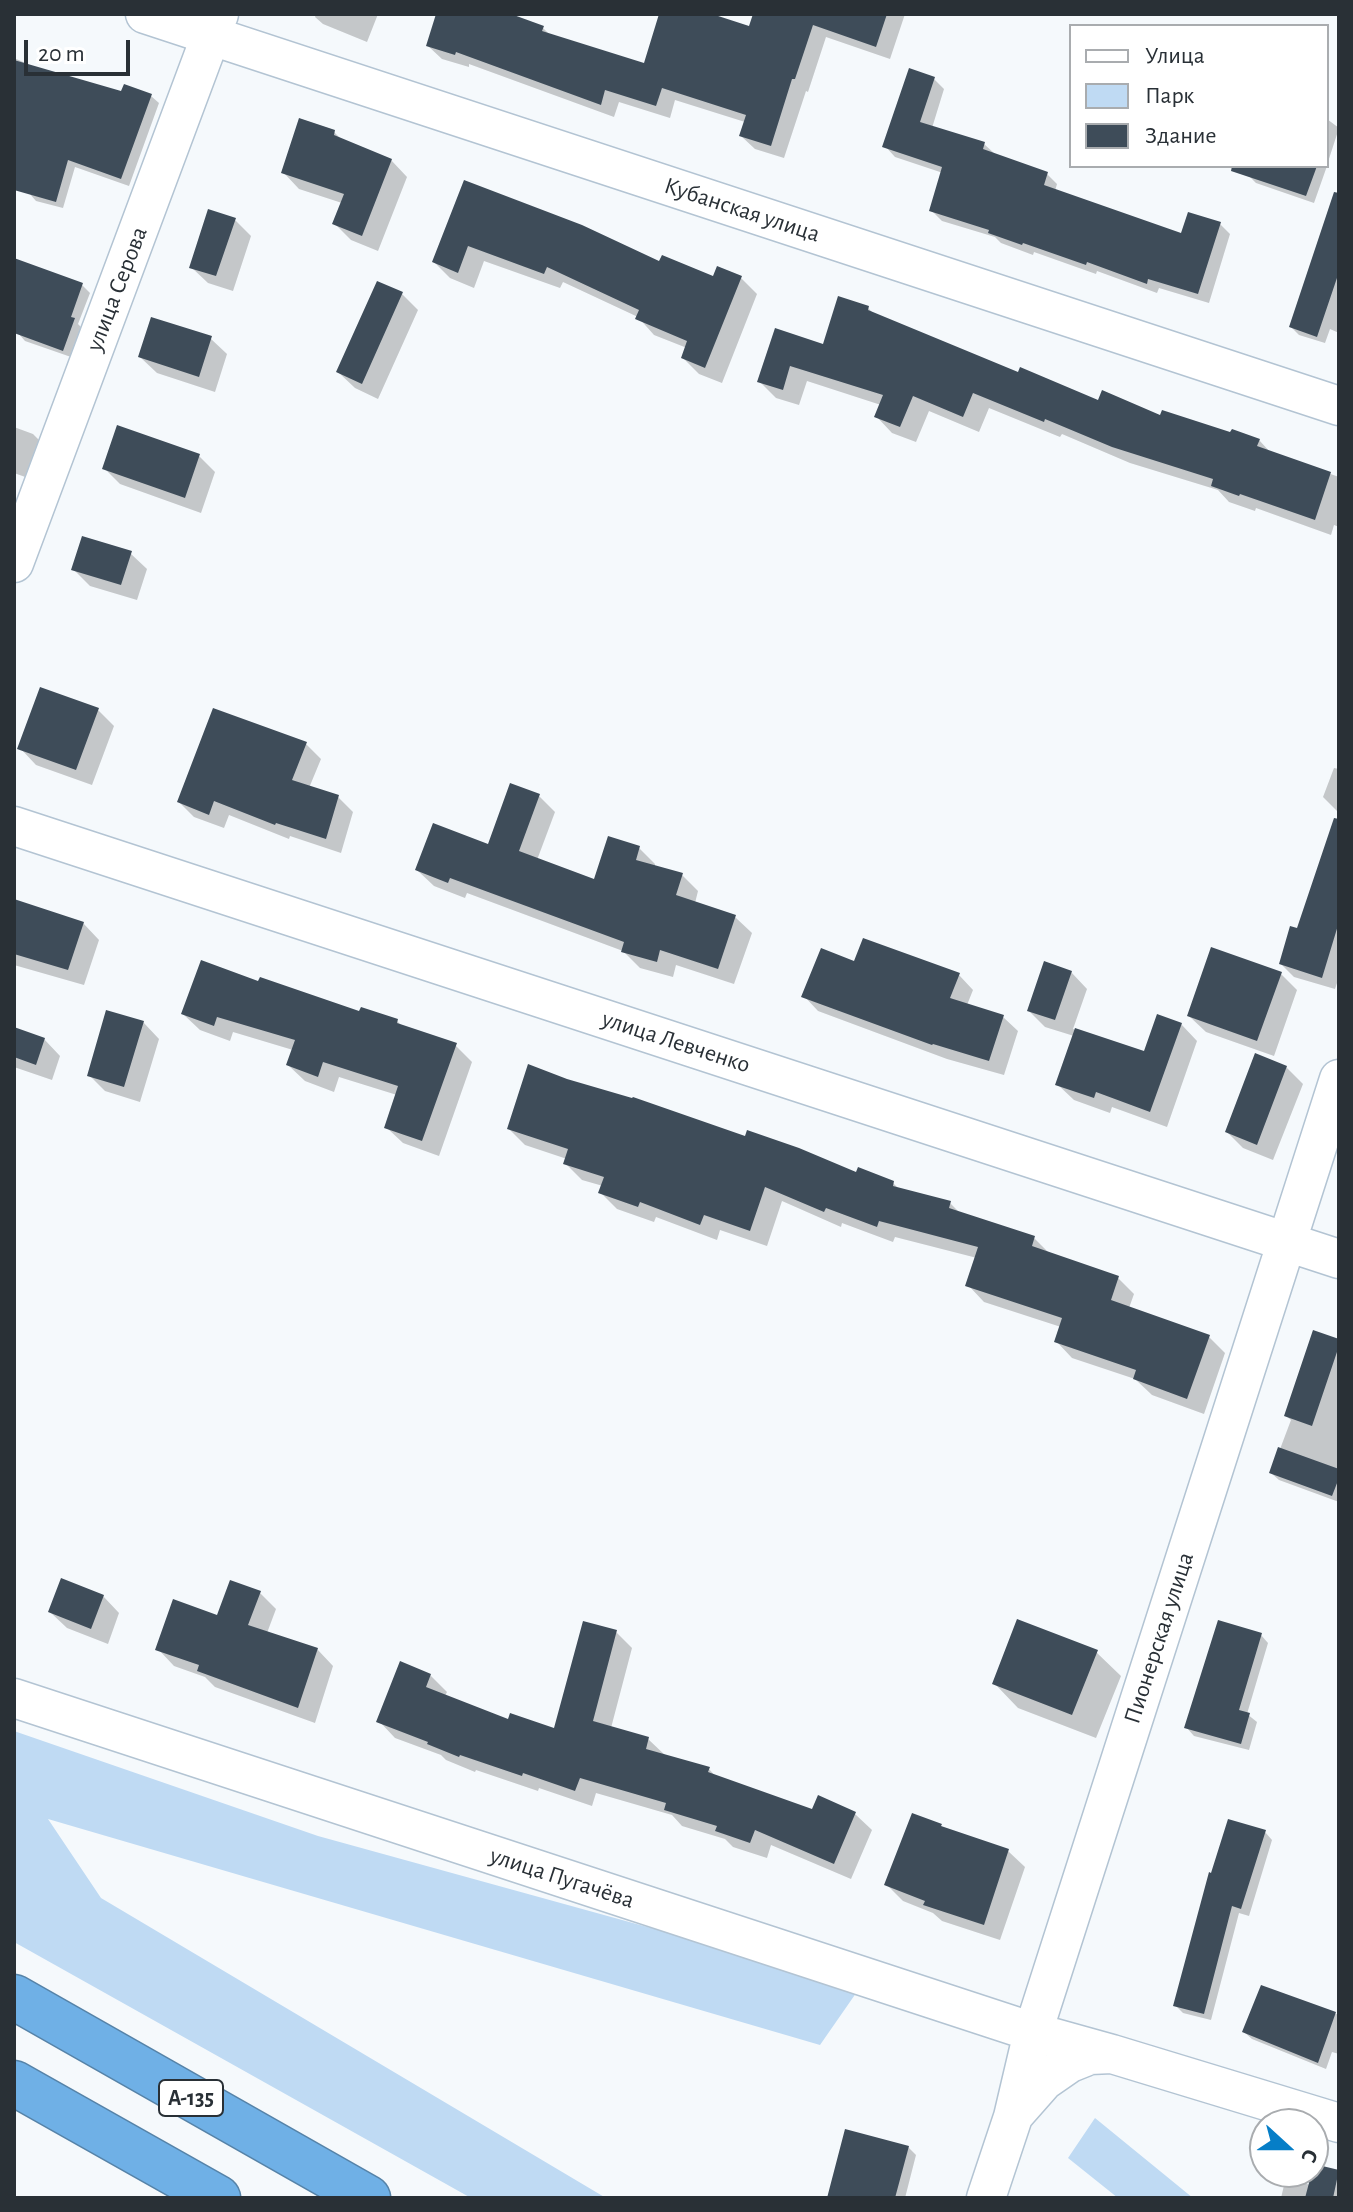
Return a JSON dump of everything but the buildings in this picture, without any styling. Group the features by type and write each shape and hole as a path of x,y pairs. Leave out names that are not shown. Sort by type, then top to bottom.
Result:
{"highway":[{"name":"А-135","path":"14,1997 368,2198"},
{"path":"14,2083 218,2198"}],"street":[{"name":"Кубанская улица","path":"145,14 215,25 1339,406"},
{"name":"улица Серова","path":"14,563 215,25"},
{"name":"улица Левченко","path":"14,826 1339,1259"},
{"name":"Пионерская улица","path":"986,2198 1013,2117 1033,2032 1339,1079"},
{"name":"улица Пугачёва","path":"14,1698 1033,2032 1339,2123"},
{"name":"улица Пугачёва","path":"1013,2117 1044,2081 1070,2063 1090,2055 1112,2054"}],"green space":[{"path":"14,1731 318,1836 861,1986 820,2045 48,1819 101,1898 606,2198 471,2198 14,1942"},
{"path":"1095,2118 1193,2198 1118,2198 1068,2158"}]}
